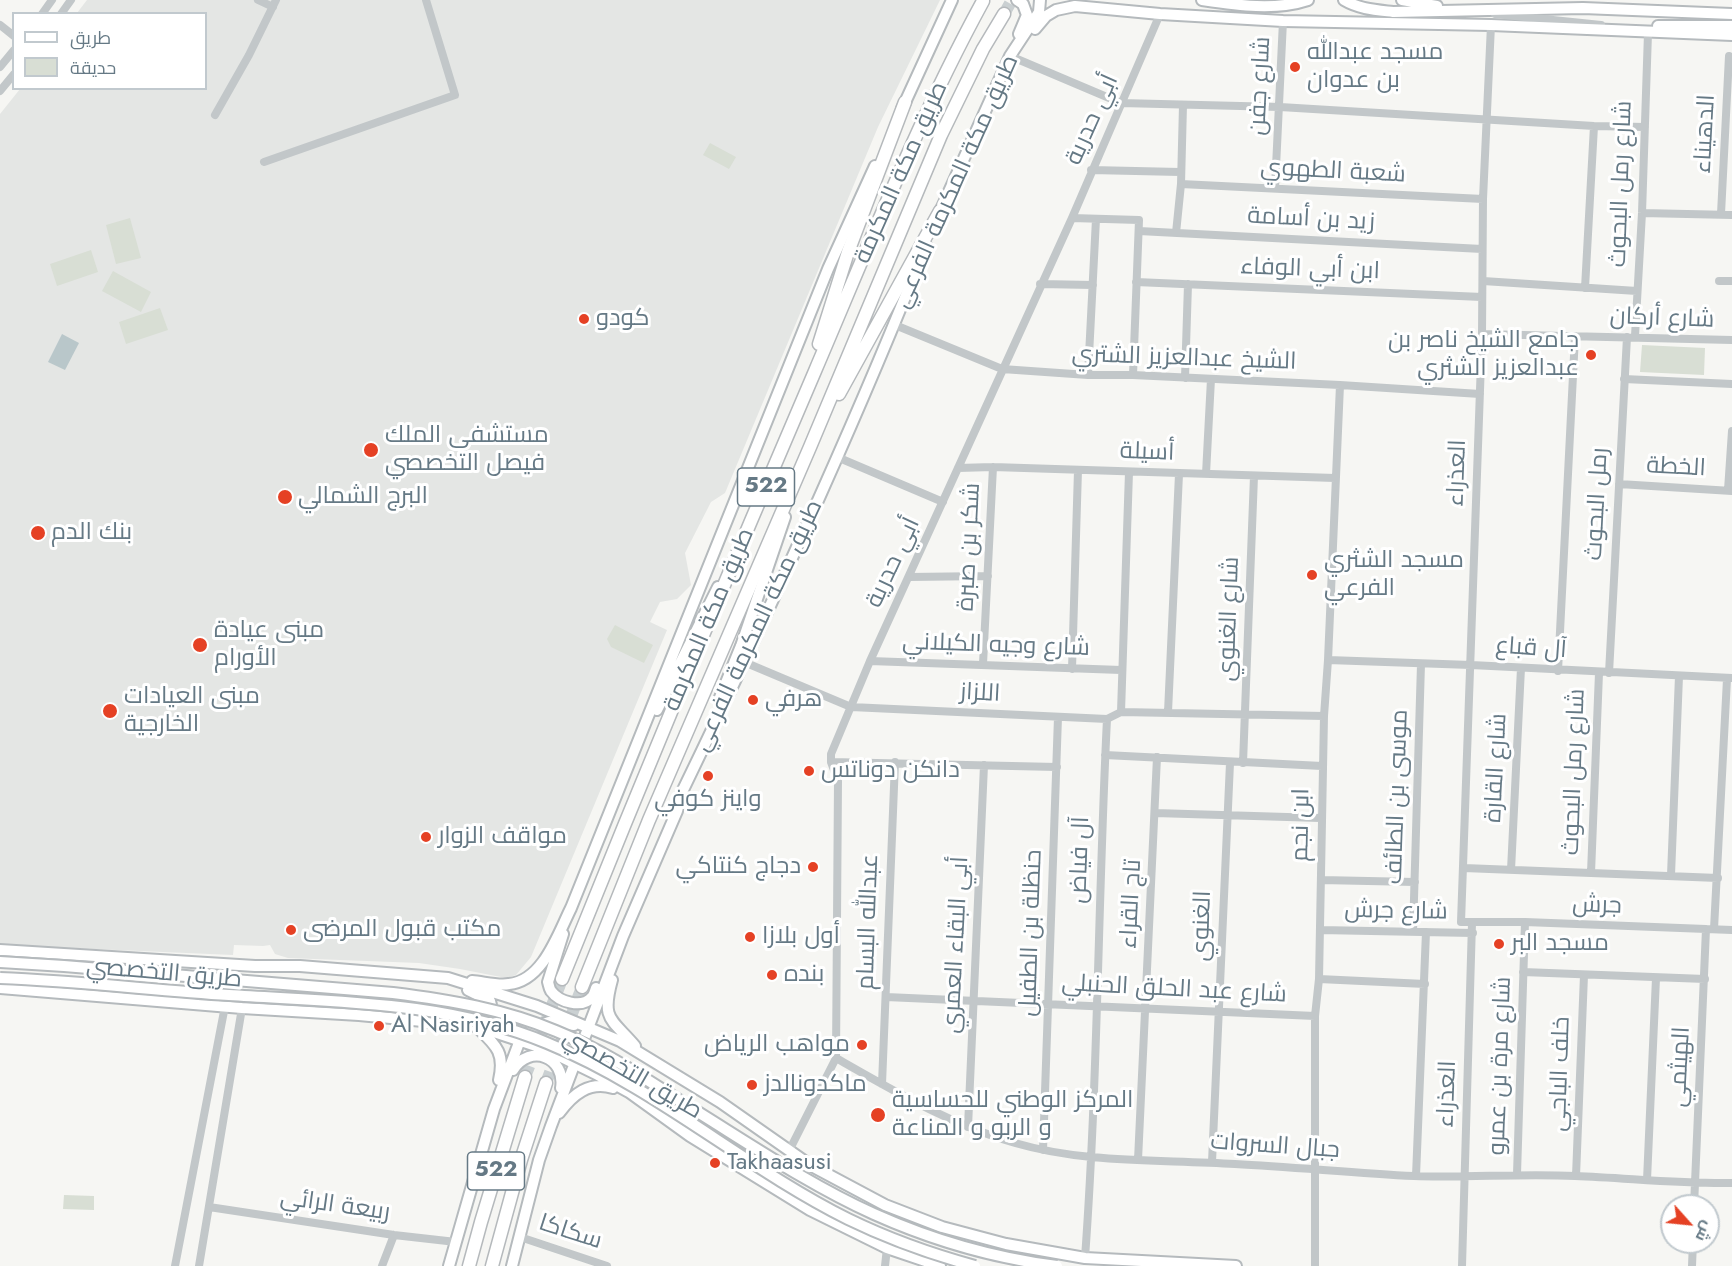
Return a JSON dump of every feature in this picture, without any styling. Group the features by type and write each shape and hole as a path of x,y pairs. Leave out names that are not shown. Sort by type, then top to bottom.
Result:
{"highway":[{"name":"طريق مكة المكرمة","path":"562,979 798,411 938,91 983,1"},
{"name":"طريق مكة المكرمة","path":"582,987 649,820 810,447 941,135 983,49 1004,14"},
{"path":"798,411 848,252 905,102"},
{"path":"810,447 940,211"},
{"name":"522","path":"469,1266 525,1077"},
{"name":"522","path":"492,1266 521,1160 546,1083"}],"main road":[{"path":"905,102 946,0"},
{"path":"623,936 610,955 592,998 583,1002 571,1003 561,1000 551,991 548,982 571,908 828,269 952,0"},
{"path":"905,102 959,0"},
{"path":"1010,56 1027,15 1023,4 1017,0"},
{"name":"طريق مكة المكرمة الفرعي","path":"512,1266 539,1160 551,1126 587,1026 677,811 682,792 837,457 895,325 940,211 1010,56 1039,12 1040,0"},
{"path":"1202,0 1228,4 1290,6 1308,0"},
{"path":"1344,0 1369,10 1393,12 1583,8 1732,14"},
{"path":"1402,0 1459,11"},
{"path":"1010,56 1046,16 1056,10 1075,6 1160,14 1283,21 1491,25 1732,35"},
{"path":"1619,27 1732,26"},
{"path":"682,792 741,646 810,447"},
{"path":"620,785 760,500"},
{"path":"0,950 255,966 300,966 509,984 526,979 541,965 571,908"},
{"path":"623,936 620,956 609,992 607,1013 613,1024 643,1055"},
{"name":"طريق التخصصي","path":"0,963 64,966 393,993 444,999 522,1018 572,1037 610,1056 817,1184 873,1214 910,1229 984,1253 1057,1266"},
{"name":"طريق التخصصي","path":"0,978 379,1004 478,1019 544,1041 615,1076 848,1219 911,1246 975,1266"},
{"path":"448,978 490,1001 490,1014 486,1020 476,1026"},
{"path":"448,978 537,1006 620,1041 720,1102 789,1151 840,1182 885,1205 933,1223 1006,1244 1085,1258 1236,1266"},
{"path":"0,988 476,1026 545,1049 574,1063 629,1092 690,1136 810,1210 887,1248 940,1266"},
{"path":"449,1266 494,1109 520,1040 535,1027 549,1022 587,1026"},
{"path":"476,1026 500,1052 502,1068 494,1109"},
{"path":"494,1109 517,1064 522,1059 536,1054 553,1062 561,1070 561,1090 551,1126"},
{"path":"551,1126 566,1103 588,1087 608,1086 629,1092"}],"street":[{"path":"215,115 249,55 274,4 258,0"},
{"path":"264,162 455,94 426,0"},
{"path":"1459,11 1619,27 1648,33"},
{"name":"أبي حدرية","path":"831,762 831,754 870,661 1072,218 1160,14"},
{"name":"شارع جفن","path":"1275,188 1283,21"},
{"path":"0,25 12,34"},
{"name":"العذراء","path":"1461,922 1482,333 1483,199 1491,25"},
{"name":"شارع رمل البحوث","path":"1631,337 1637,291 1642,213 1648,33"},
{"path":"0,67 12,52"},
{"path":"1010,56 1121,104 1280,107 1645,127"},
{"name":"الدهيناء","path":"1721,214 1729,56"},
{"path":"0,91 12,76"},
{"path":"1176,233 1181,184 1183,105"},
{"path":"1585,288 1594,126"},
{"path":"1091,170 1180,172"},
{"name":"شعبة الطهوي","path":"1181,184 1483,199"},
{"path":"1642,213 1732,215"},
{"path":"1072,218 1139,220 1133,375"},
{"path":"1088,375 1096,219"},
{"name":"زيد بن أسامة","path":"1139,231 1482,249"},
{"path":"1719,280 1732,281"},
{"path":"1483,281 1637,291"},
{"name":"ابن أبي الوفاء","path":"1136,282 1482,297"},
{"path":"1040,284 1093,285"},
{"path":"1185,378 1188,284"},
{"name":"الشيخ عبدالعزيز الشتري","path":"895,325 1002,369 1480,394"},
{"name":"شارع أركان","path":"1482,333 1732,340"},
{"path":"1558,671 1575,336"},
{"name":"رمل البحوث","path":"1609,673 1624,379 1631,337"},
{"path":"1206,474 1211,379"},
{"path":"1624,379 1732,384"},
{"name":"ابن نجم","path":"1315,1266 1314,1169 1321,880 1320,818 1340,385"},
{"path":"1730,490 1732,431"},
{"path":"837,457 943,502"},
{"name":"أسيلة","path":"958,468 993,467 1335,478"},
{"name":"شكر بن صبرة","path":"983,664 993,467"},
{"path":"1072,669 1078,470"},
{"path":"1121,712 1129,472"},
{"path":"1168,712 1179,474"},
{"name":"شارع الغنوي","path":"1244,763 1254,476"},
{"name":"الخطة","path":"1618,484 1730,490"},
{"path":"909,577 988,576"},
{"name":"آل قباع","path":"1328,660 1729,679"},
{"name":"شارع وجيه الكيلاني","path":"870,661 1121,670"},
{"path":"744,662 851,707"},
{"name":"موسى بن الطائف","path":"1413,932 1421,664"},
{"name":"شارع القارة","path":"1511,870 1521,668"},
{"name":"شارع رمل البحوث","path":"1591,873 1599,673"},
{"path":"1671,875 1679,676"},
{"name":"الهيثمي","path":"1695,1194 1705,979 1718,878 1729,679"},
{"name":"اللزاز","path":"851,707 1107,719"},
{"path":"1107,719 1121,712 1324,716"},
{"name":"حنظلة بن الطفيل","path":"1043,1150 1058,717"},
{"name":"آل فياض","path":"1085,1258 1092,1157 1095,1006 1107,719"},
{"path":"1105,754 1230,763 1322,766"},
{"name":"تاج القراء","path":"1138,1160 1157,757"},
{"path":"789,1151 836,1059 838,781 831,762 1057,767"},
{"name":"عبدالله البسام","path":"882,1084 895,762"},
{"name":"الغنوي","path":"1212,1162 1230,763"},
{"name":"أبي البقاء العمري","path":"968,1127 984,765"},
{"path":"1155,813 1320,818"},
{"path":"1464,868 1718,878"},
{"path":"1321,880 1415,882"},
{"name":"جرش","path":"1461,922 1472,928 1525,922 1732,930"},
{"name":"شارع مرة بن عمرو","path":"1517,1174 1525,922"},
{"name":"العذراء","path":"1462,1266 1472,928"},
{"name":"شارع جرش","path":"1320,930 1426,932 1472,928"},
{"path":"1416,1176 1426,932"},
{"path":"1523,972 1705,979"},
{"name":"خلف الباجي","path":"1576,1176 1584,975"},
{"path":"1647,1180 1656,978"},
{"path":"1319,979 1425,984"},
{"name":"شارع عبد الحلق الحنبلي","path":"886,997 1316,1016"},
{"path":"175,1266 225,1006"},
{"path":"199,1266 242,1008"},
{"name":"جبال السروات","path":"836,1059 918,1105 968,1127 1043,1150 1092,1157 1212,1162 1416,1176 1517,1174 1695,1184 1732,1183"},
{"name":"ربيعة الرائي","path":"209,1207 456,1242"},
{"path":"382,1266 394,1235"},
{"name":"سكاكا","path":"520,1237 607,1266"},
{"path":"885,1266 887,1248"}],"shaded area":[{"name":"مستشفى الملك فيصل التخصصي","path":"87,0 940,0 878,127 725,493 711,502 685,553 691,585 677,599 660,602 650,622 667,630 531,957 516,975 506,978 419,963 288,958 275,954 270,945 234,945 233,955 0,945 0,114 19,90 207,90 207,12 78,12"},
{"path":"62,334 79,343 65,370 48,362"}],"green space":[{"path":"710,143 736,157 729,169 703,155"},
{"path":"130,218 141,258 116,264 106,225"},
{"path":"91,250 98,272 57,286 50,264"},
{"path":"113,271 151,292 141,312 102,291"},
{"path":"160,308 168,330 126,344 119,322"},
{"path":"1642,345 1705,348 1704,375 1640,372"},
{"path":"615,625 653,645 644,663 611,647 607,639"},
{"path":"64,1195 94,1196 94,1210 63,1209"}],"tunnel":[{"path":"1004,14 1012,0"},
{"path":"525,1077 562,979"},
{"path":"546,1083 582,987"}],"place":[{"name":"مسجد عبدالله بن عدوان","path":"1295,67"},
{"name":"كودو","path":"584,319"},
{"name":"جامع الشيخ ناصر بن عبدالعزيز الشثري","path":"1591,355"},
{"name":"مستشفى الملك فيصل التخصصي","path":"371,450"},
{"name":"البرج الشمالي","path":"285,497"},
{"name":"بنك الدم","path":"38,533"},
{"name":"مسجد الشثري الفرعي","path":"1312,575"},
{"name":"مبنى عيادة الأورام","path":"200,645"},
{"name":"هرفي","path":"753,700"},
{"name":"مبنى العيادات الخارجية","path":"110,711"},
{"name":"دانكن دوناتس","path":"809,771"},
{"name":"واينز كوفي","path":"708,776"},
{"name":"مواقف الزوار","path":"426,837"},
{"name":"دجاج كنتاكي","path":"813,867"},
{"name":"مكتب قبول المرضى","path":"291,930"},
{"name":"أول بلازا","path":"750,937"},
{"name":"مسجد البر","path":"1499,944"},
{"name":"بنده","path":"772,975"},
{"name":"Al Nasiriyah","path":"379,1026"},
{"name":"مواهب الرياض","path":"862,1045"},
{"name":"ماكدونالدز","path":"752,1085"},
{"name":"المركز الوطني للحساسية و الربو و المناعة","path":"878,1115"},
{"name":"Takhaasusi","path":"715,1163"}]}
